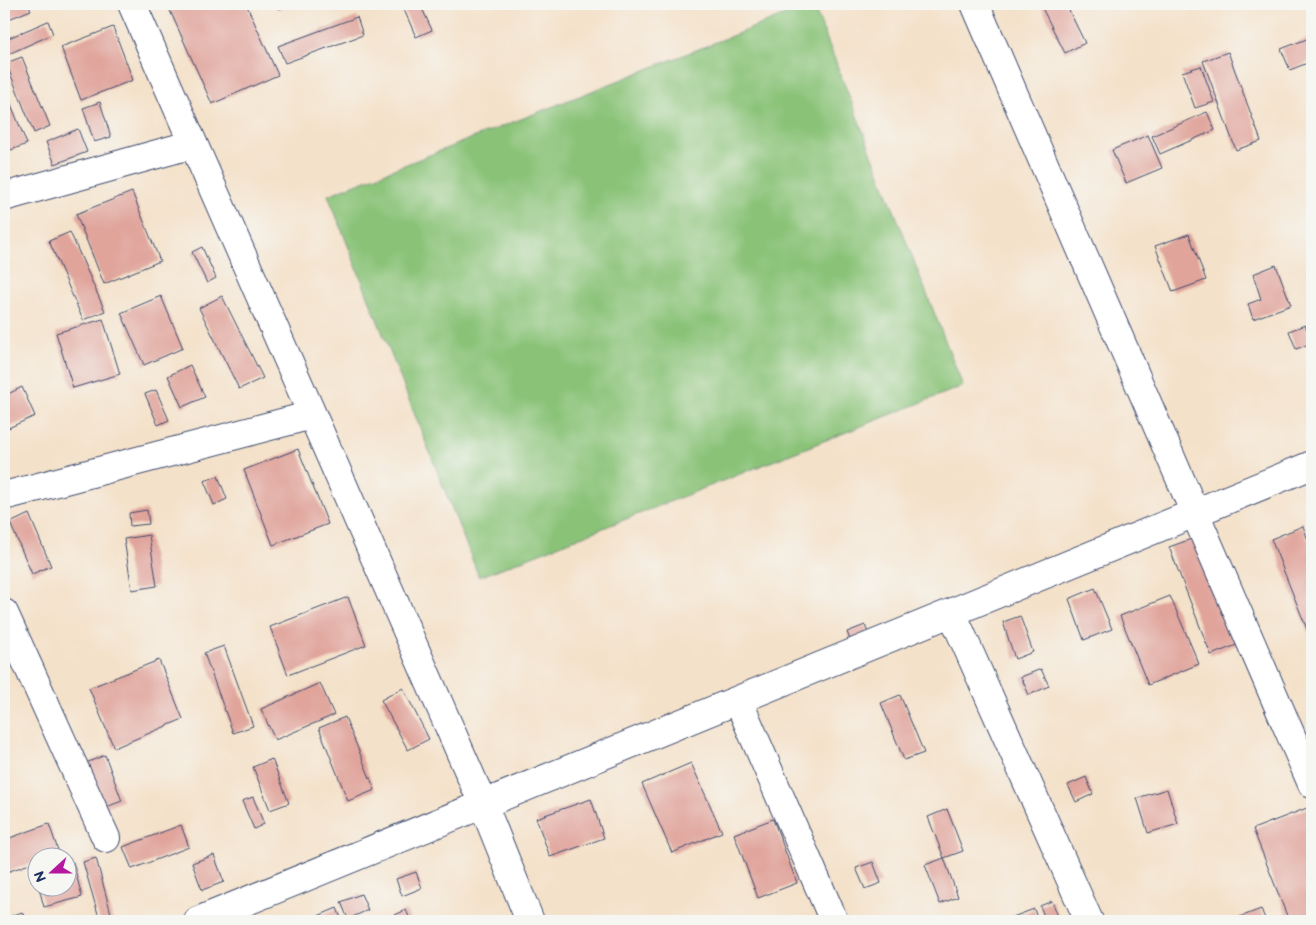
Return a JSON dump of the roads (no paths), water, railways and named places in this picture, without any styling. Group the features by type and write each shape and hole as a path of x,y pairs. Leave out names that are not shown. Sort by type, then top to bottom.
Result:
{"street":[{"path":"132,4 483,804 530,921"},
{"path":"975,4 1312,784"},
{"path":"4,197 193,144"},
{"path":"4,496 312,415"},
{"path":"198,921 1312,465"},
{"path":"952,613 1090,921"},
{"path":"4,614 106,838"},
{"path":"738,700 834,921"}]}
